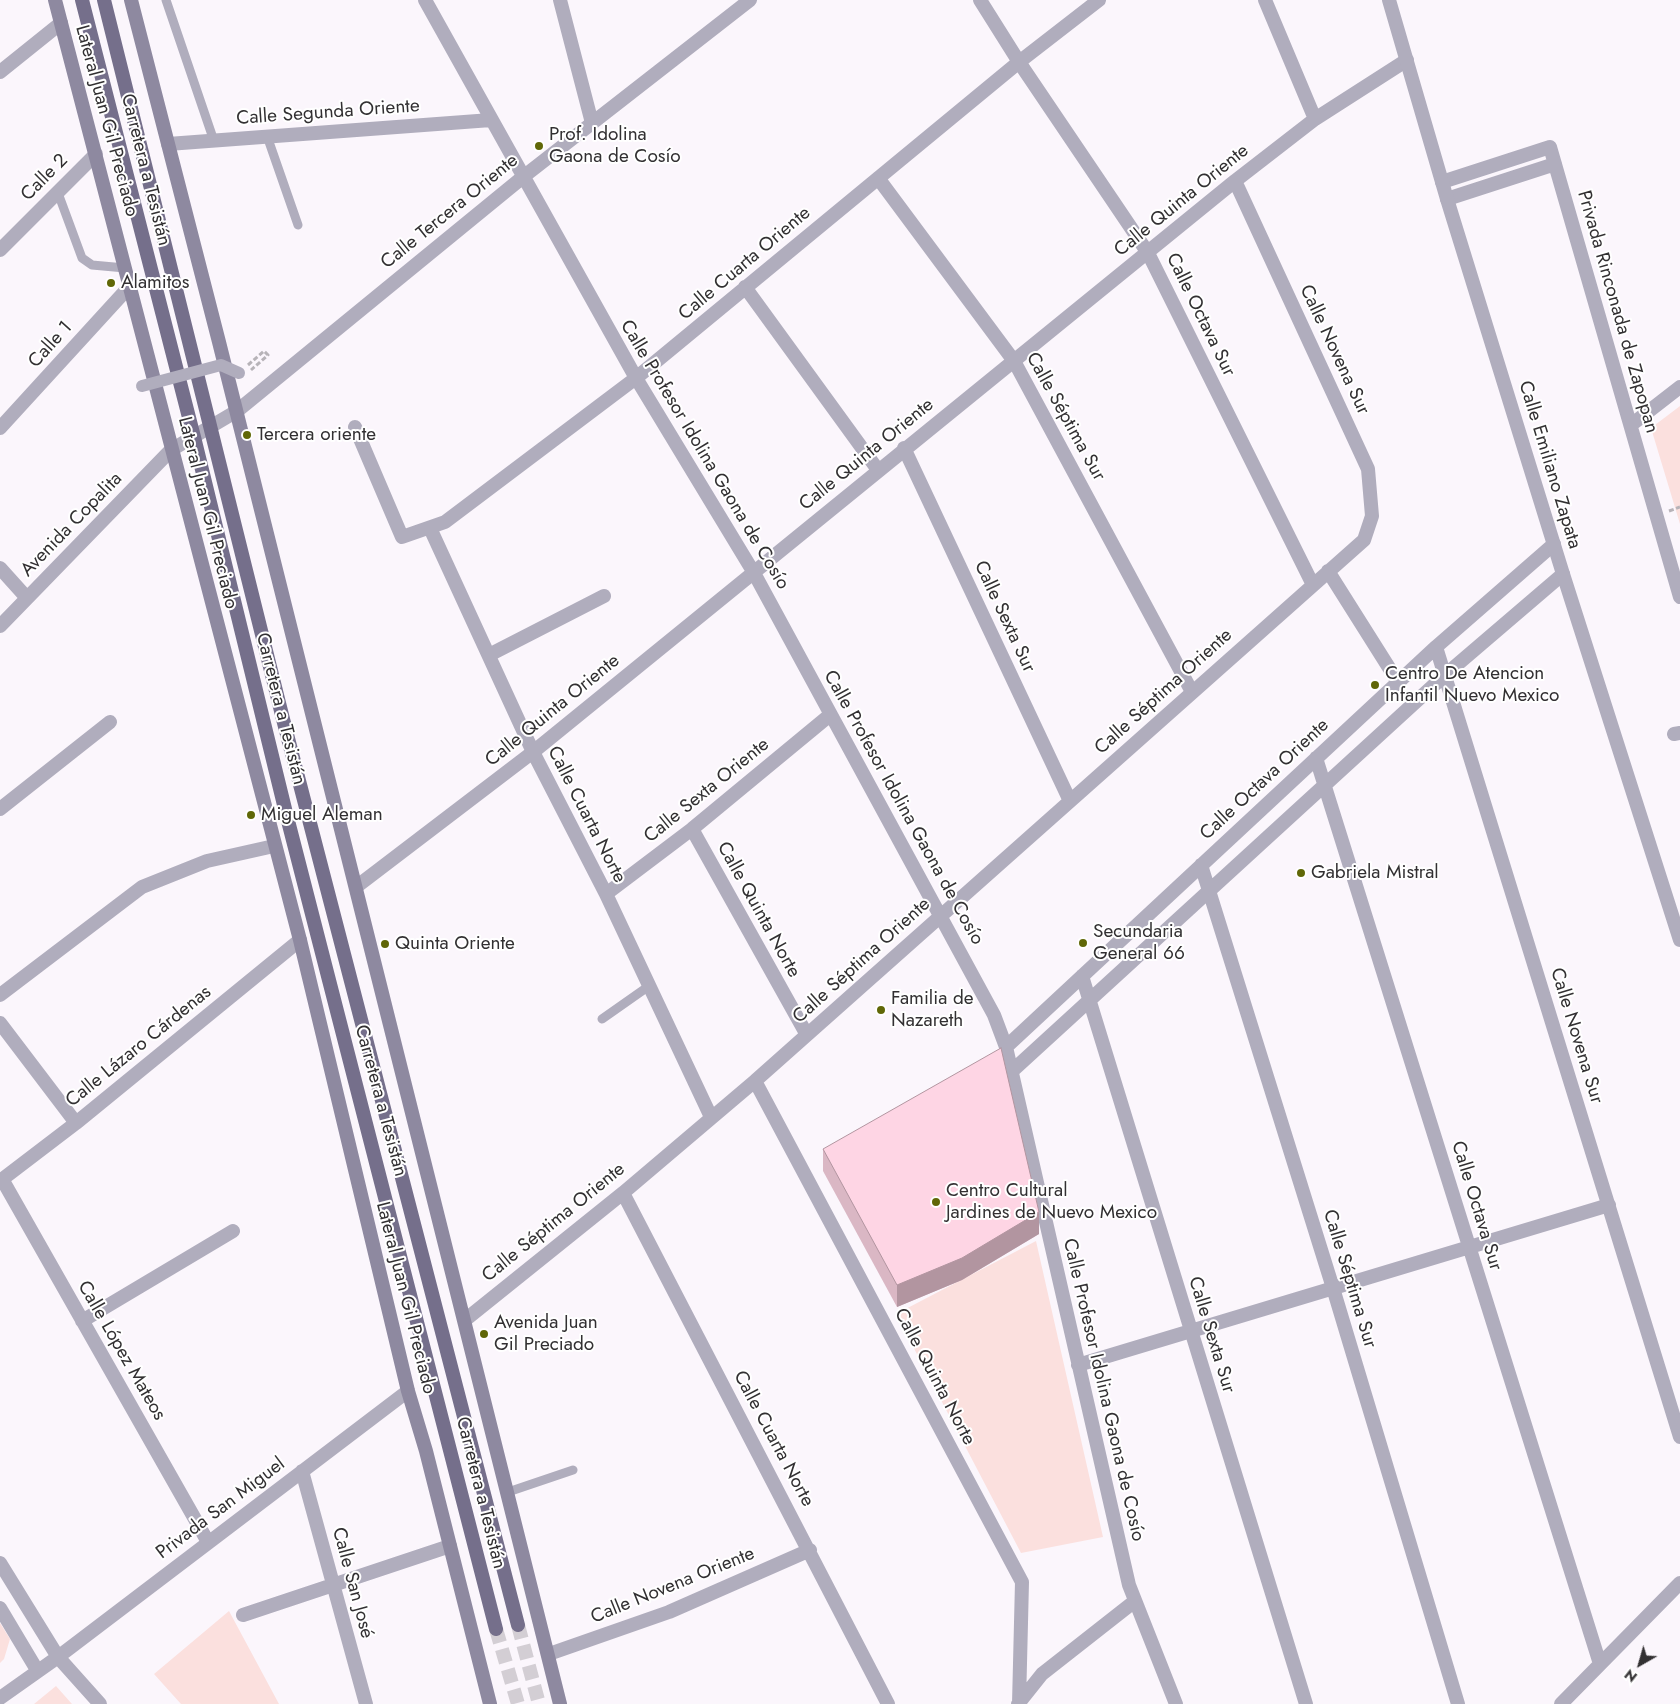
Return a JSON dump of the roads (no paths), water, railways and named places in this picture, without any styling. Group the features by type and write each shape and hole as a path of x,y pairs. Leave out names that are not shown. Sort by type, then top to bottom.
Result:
{"main road":[{"name":"Lateral Juan Gil Preciado","path":"56,0 171,450 300,940 408,1391 490,1704"},
{"name":"Carretera a Tesistán","path":"82,0 194,437 286,814 496,1629"},
{"name":"Carretera a Tesistán","path":"104,0 283,719 518,1625"},
{"path":"131,0 237,411 560,1704"}],"street":[{"name":"Calle Profesor Idolina Gaona de Cosío","path":"425,0 636,378 754,573 830,716 981,988 1006,1047 1125,1568 1135,1601 1176,1704"},
{"path":"560,0 592,123"},
{"name":"Calle Tercera Oriente","path":"171,450 237,411 523,177 750,0"},
{"name":"Calle Octava Sur","path":"980,0 1018,62 1148,253 1313,585"},
{"name":"Calle Cuarta Oriente","path":"355,427 402,537 446,522 636,378 1018,62 1099,0"},
{"path":"1265,0 1315,119"},
{"name":"Calle Emiliano Zapata","path":"1389,0 1447,199 1563,574 1680,940"},
{"path":"0,72 61,23"},
{"name":"Calle Quinta Oriente","path":"356,887 533,752 754,573 904,448 1235,181 1315,119 1407,60"},
{"name":"Calle Segunda Oriente","path":"168,144 492,120"},
{"name":"Privada Rinconada de Zapopan","path":"1442,182 1550,147 1680,597"},
{"name":"Calle 2","path":"0,250 96,154"},
{"path":"1447,199 1554,164"},
{"name":"Calle Séptima Sur","path":"878,178 1014,361 1192,692"},
{"name":"Calle Novena Sur","path":"1235,181 1368,469 1372,516 1364,540"},
{"name":"Calle 1","path":"0,428 130,287"},
{"path":"745,288 878,470"},
{"path":"142,386 221,365 244,372"},
{"path":"1631,425 1680,388"},
{"name":"Calle Sexta Sur","path":"904,448 1070,801"},
{"name":"Avenida Copalita","path":"0,626 171,450"},
{"name":"Calle Cuarta Norte","path":"430,528 533,752 606,894 711,1117"},
{"name":"Calle Séptima Oriente","path":"465,1320 623,1192 755,1081 1364,540"},
{"name":"Calle Octava Oriente","path":"1006,1047 1436,647 1554,544"},
{"path":"0,568 27,598"},
{"path":"1328,572 1398,682"},
{"path":"1011,1072 1445,675 1563,574"},
{"path":"488,655 604,596"},
{"name":"Calle Novena Sur","path":"1436,647 1680,1437"},
{"name":"Calle Sexta Oriente","path":"606,894 692,830 830,716"},
{"path":"0,809 110,722"},
{"name":"Calle Octava Sur","path":"1316,758 1600,1664"},
{"name":"Calle Quinta Norte","path":"692,830 807,1035"},
{"path":"0,995 142,887 207,861 274,846"},
{"name":"Calle Séptima Sur","path":"1201,865 1333,1288 1458,1704"},
{"name":"Calle Lázaro Cárdenas","path":"1,1180 76,1123 300,940"},
{"name":"Calle Sexta Sur","path":"1082,976 1306,1704"},
{"path":"0,1022 76,1123"},
{"name":"Calle Quinta Norte","path":"755,1081 1022,1582 1018,1704"},
{"name":"Calle López Mateos","path":"1,1180 208,1542"},
{"name":"Calle Cuarta Norte","path":"623,1192 810,1550 888,1704"},
{"path":"1078,1365 1609,1206"},
{"path":"82,1321 233,1231"},
{"name":"Privada San Miguel","path":"0,1698 37,1670 58,1657 408,1391"},
{"name":"Calle San José","path":"302,1471 332,1587 366,1704"},
{"path":"243,1615 332,1587 450,1546"},
{"name":"Calle Novena Oriente","path":"549,1654 669,1612 810,1550"},
{"path":"0,1563 58,1657 100,1704"},
{"path":"1565,1702 1680,1583"},
{"path":"1018,1704 1042,1674 1135,1601"},
{"path":"0,1608 37,1670"}],"lane":[{"path":"166,0 214,140"},
{"path":"268,136 298,225"},
{"path":"58,193 82,258 92,265 125,268"},
{"path":"602,1019 649,986"},
{"path":"508,1492 574,1470"}],"tunnel":[{"path":"518,1625 539,1704"},
{"path":"496,1629 518,1704"}],"place":[{"name":"Prof. Idolina Gaona de Cosío","path":"539,146"},
{"name":"Alamitos","path":"111,283"},
{"name":"Tercera oriente","path":"247,435"},
{"name":"Centro De Atencion Infantil Nuevo Mexico","path":"1375,685"},
{"name":"Miguel Aleman","path":"251,815"},
{"name":"Gabriela Mistral","path":"1301,873"},
{"name":"Secundaria General 66","path":"1083,943"},
{"name":"Quinta Oriente","path":"385,944"},
{"name":"Familia de Nazareth","path":"881,1010"},
{"name":"Centro Cultural Jardines de Nuevo Mexico","path":"936,1202"},
{"name":"Avenida Juan Gil Preciado","path":"484,1334"}]}
